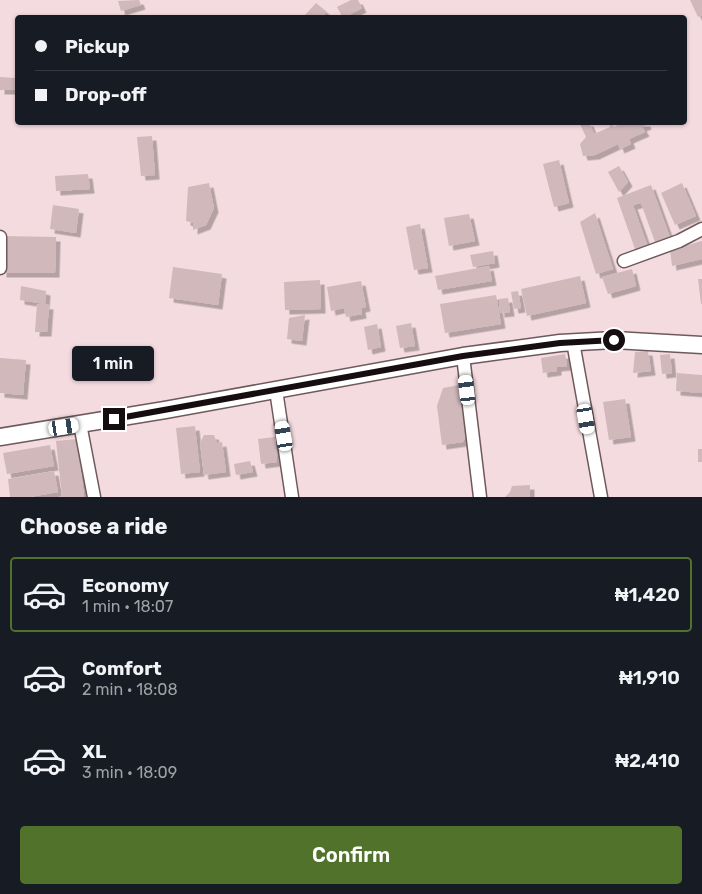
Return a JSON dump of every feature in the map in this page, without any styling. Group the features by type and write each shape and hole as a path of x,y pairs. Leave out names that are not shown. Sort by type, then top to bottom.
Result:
{"street":[{"path":"624,261 702,230"},
{"path":"0,237 0,268"},
{"path":"0,438 463,356 573,342 614,340 702,346"},
{"path":"573,342 601,496"},
{"path":"463,356 480,496"},
{"path":"276,390 292,496"},
{"path":"80,424 94,496"}],"building":[{"path":"139,0 141,5 121,11 118,1"},
{"path":"351,0 358,0 362,8 349,15 341,15 337,7"},
{"path":"690,0 702,0 702,15 698,17"},
{"path":"316,3 327,12 324,15 305,15"},
{"path":"0,77 15,78 15,90 0,90"},
{"path":"580,125 590,125 594,134 610,127 610,125 614,127 618,125 647,125 642,127 645,132 629,139 631,144 620,149 618,144 595,155 583,156 580,144 586,137"},
{"path":"152,136 155,175 141,176 137,137"},
{"path":"559,160 569,203 554,207 543,164"},
{"path":"619,166 628,182 619,192 608,172"},
{"path":"88,174 90,189 56,191 55,176"},
{"path":"209,183 214,208 206,225 193,230 193,223 186,221 188,187"},
{"path":"682,183 696,216 675,225 661,193"},
{"path":"651,185 671,240 656,245 641,203 633,205 648,247 636,252 617,198"},
{"path":"53,205 79,209 76,233 50,229"},
{"path":"595,213 613,269 596,274 580,222"},
{"path":"469,214 475,241 449,246 444,218"},
{"path":"420,224 428,268 414,270 406,227"},
{"path":"2,236 56,237 55,273 2,273"},
{"path":"702,241 702,259 672,266 670,250"},
{"path":"493,251 495,263 473,267 470,255"},
{"path":"489,266 492,281 438,290 435,276"},
{"path":"173,267 222,274 218,305 169,298"},
{"path":"632,269 636,286 608,294 602,277"},
{"path":"580,276 586,303 527,316 521,289"},
{"path":"698,279 702,279 702,304 701,304"},
{"path":"320,280 321,309 285,310 284,282"},
{"path":"361,281 366,307 361,308 362,314 346,317 344,308 331,311 327,287"},
{"path":"21,286 46,291 45,304 20,300"},
{"path":"518,291 521,308 514,309 511,292"},
{"path":"496,295 501,324 445,333 440,304"},
{"path":"508,298 510,312 500,313 499,299"},
{"path":"37,304 49,305 47,332 35,332"},
{"path":"305,315 302,341 287,339 289,318"},
{"path":"411,323 415,346 400,348 396,326"},
{"path":"377,324 381,347 368,350 364,327"},
{"path":"648,351 651,371 633,373 635,352"},
{"path":"565,354 567,366 557,367 557,371 543,373 541,358"},
{"path":"670,354 672,373 662,374 660,355"},
{"path":"0,358 26,360 23,395 0,393"},
{"path":"677,373 702,375 702,393 676,391"},
{"path":"459,385 469,430 463,442 442,445 437,406 443,388"},
{"path":"625,399 631,437 609,440 603,402"},
{"path":"195,426 200,472 181,474 176,428"},
{"path":"204,435 214,435 217,443 222,442 226,472 204,475 200,443"},
{"path":"275,437 277,462 261,464 258,439"},
{"path":"77,439 84,497 62,497 56,441"},
{"path":"50,445 54,466 7,474 3,453"},
{"path":"698,449 702,449 702,462 698,462"},
{"path":"250,461 253,472 236,475 234,464"},
{"path":"54,471 58,492 30,497 10,497 8,479"},
{"path":"530,485 530,497 505,497 510,492 512,486"}],"route":[{"path":"114,419 463,356 560,343 614,340"}]}
